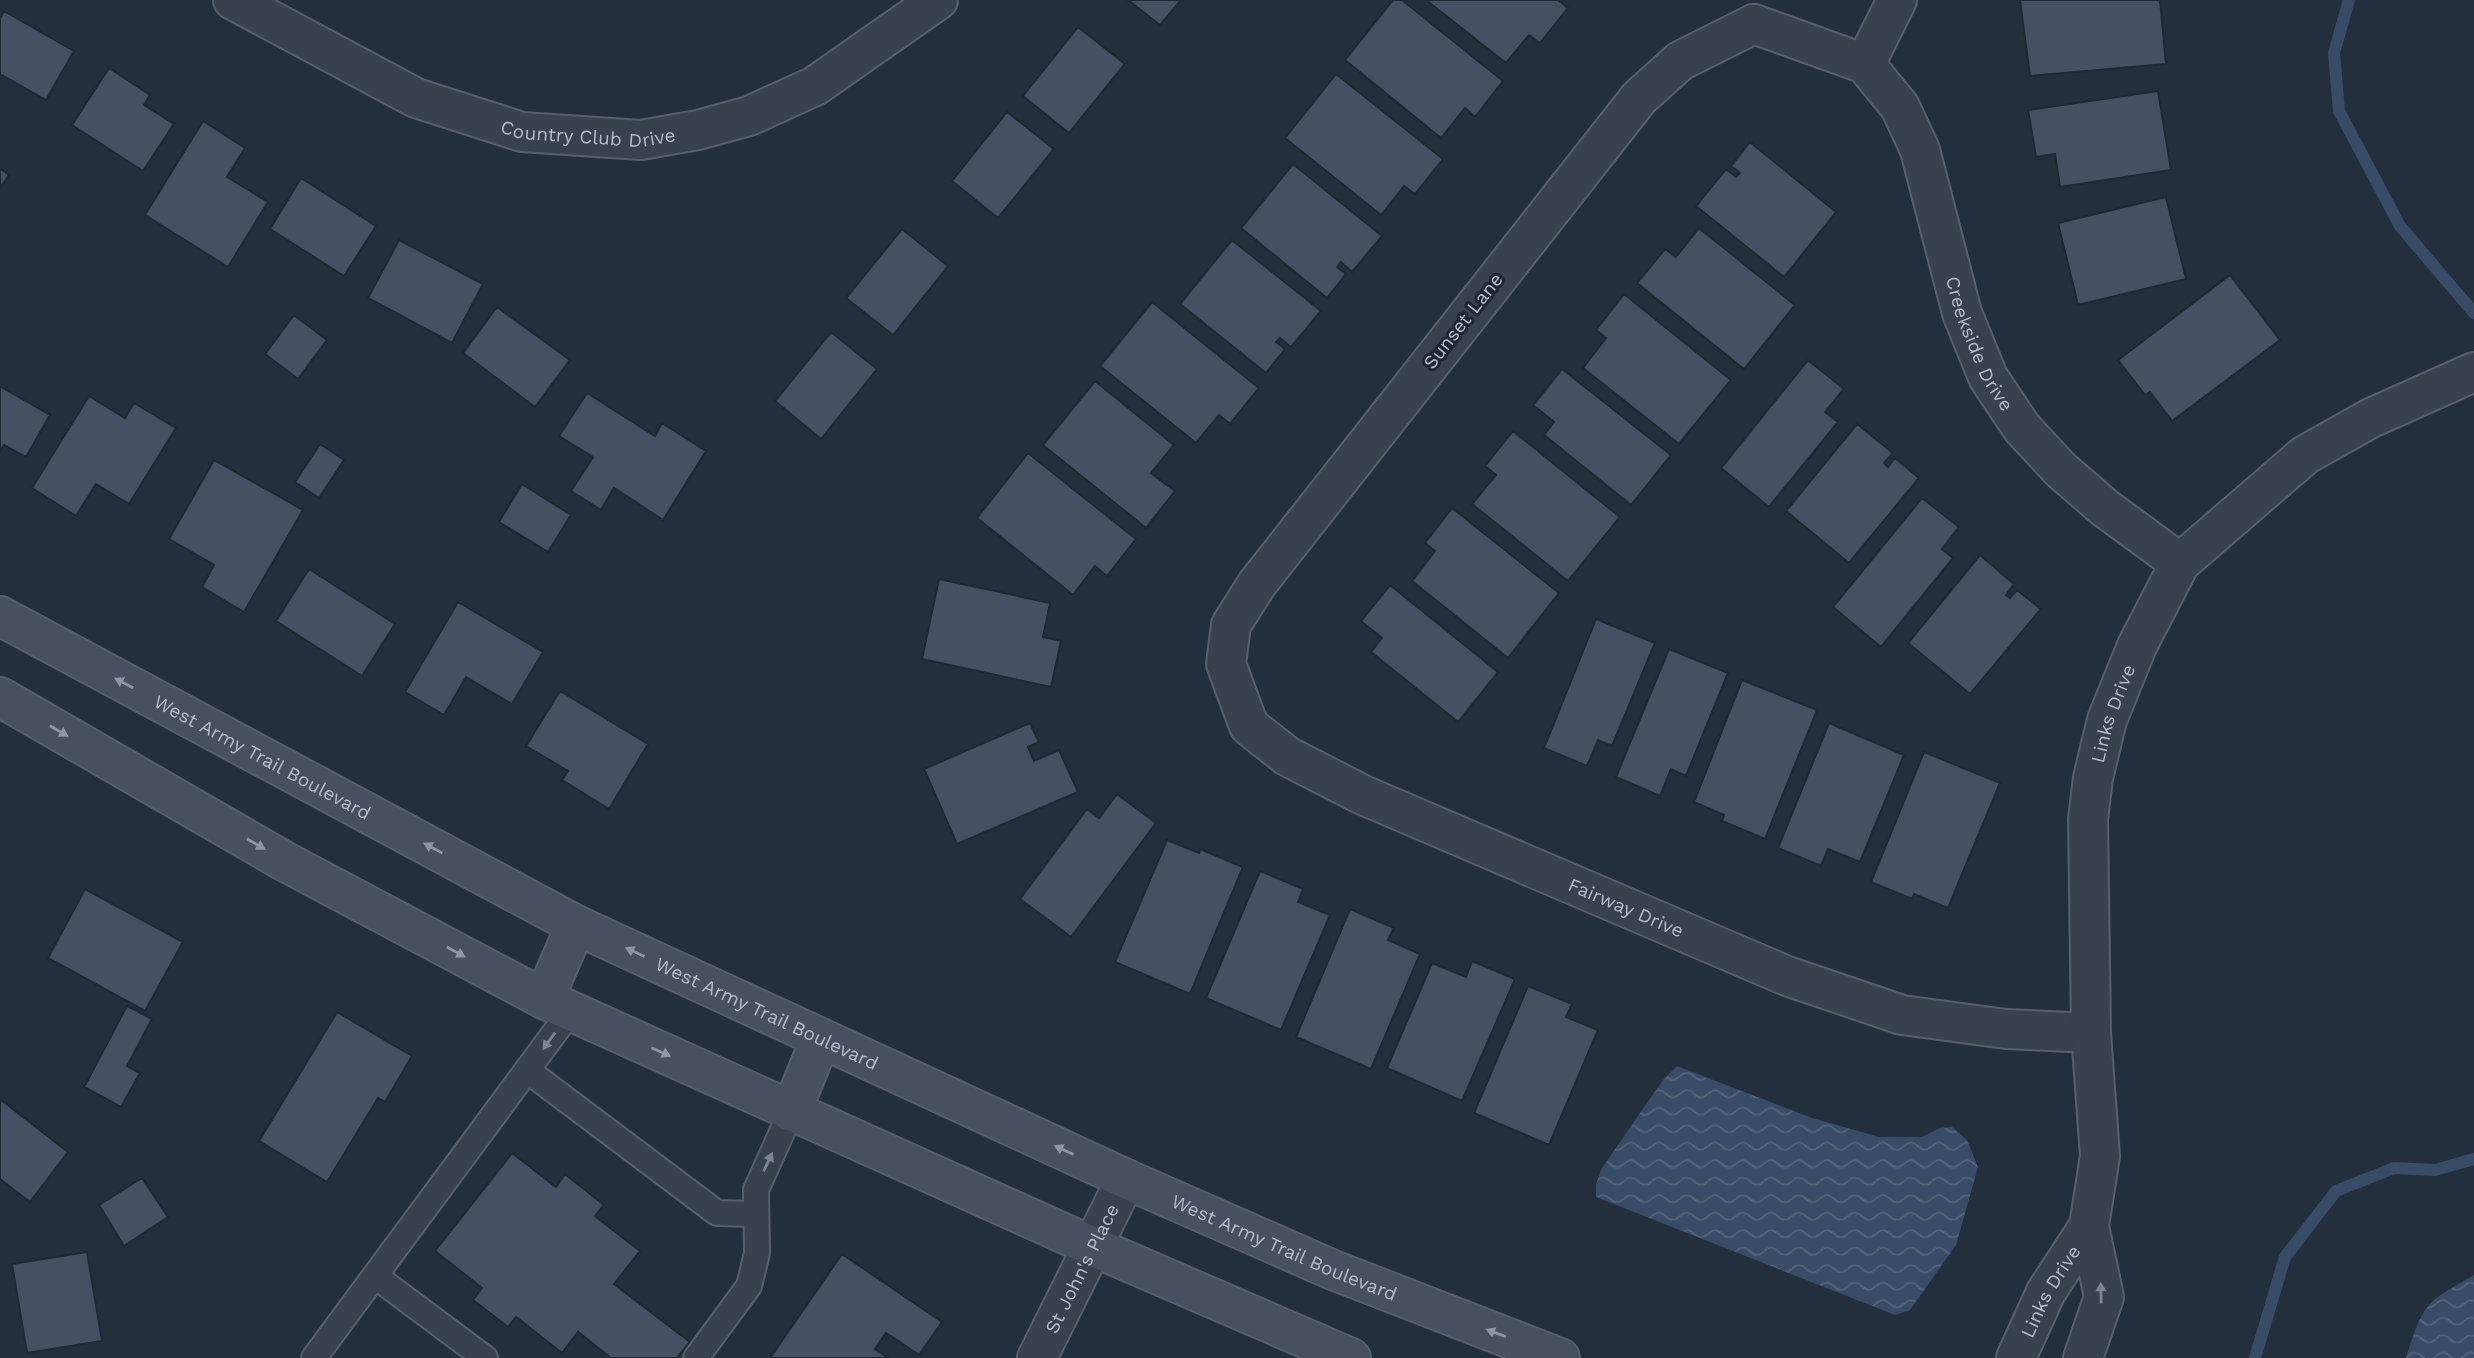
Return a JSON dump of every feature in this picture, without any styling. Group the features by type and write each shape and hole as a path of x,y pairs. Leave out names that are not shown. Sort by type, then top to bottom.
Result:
{"main road":[{"name":"West Army Trail Boulevard","path":"0,616 576,925 1126,1179 1333,1270 1560,1358"},
{"path":"0,696 285,861 557,1006 1094,1247 1351,1358"},
{"path":"557,1006 576,925"},
{"path":"792,1112 821,1038"}],"street":[{"name":"Country Club Drive","path":"233,0 416,97 522,132 640,140 698,130 749,116 815,86 938,0"},
{"path":"1759,12 1866,64 1897,0"},
{"name":"Sunset Lane","path":"1226,664 1231,625 1256,584 1639,98 1680,61 1759,12"},
{"name":"Creekside Drive","path":"1866,64 1900,107 1920,150 1962,313 1988,377 2022,428 2061,470 2105,508 2180,563"},
{"name":"Links Drive","path":"2083,1358 2104,1297 2089,1226 2100,1156 2091,1033 2088,819 2093,778 2107,720 2132,658 2180,563 2305,455 2371,418 2460,377"},
{"name":"Fairway Drive","path":"1226,664 1249,726 1287,756 1363,795 1723,949 1787,976 1902,1015 2006,1030 2091,1033"},
{"name":"St John's Place","path":"1037,1358 1126,1179"},
{"name":"Links Drive","path":"2016,1358 2046,1292 2089,1226"}],"lane":[{"path":"314,1358 528,1070 557,1006"},
{"path":"528,1070 717,1213 756,1213"},
{"path":"696,1358 749,1286 757,1253 755,1190 792,1112"},
{"path":"375,1276 485,1358"}],"water":[{"path":"1677,1066 1812,1118 1879,1137 1922,1137 1940,1128 1952,1127 1967,1140 1978,1167 1956,1245 1910,1310 1895,1315 1596,1197 1596,1184 1602,1168 1663,1080"},
{"path":"2474,1275 2474,1358 2406,1358 2417,1325 2428,1306 2445,1292"}],"building":[{"path":"1128,0 1181,0 1160,25"},
{"path":"1393,0 1402,0 1503,81 1475,117 1465,108 1441,138 1345,60"},
{"path":"1426,0 1558,0 1568,8 1540,43 1529,35 1506,63"},
{"path":"2020,0 2160,0 2166,64 2030,76"},
{"path":"4,11 74,51 46,100 0,74 0,18"},
{"path":"1078,27 1125,64 1069,133 1023,96"},
{"path":"109,68 150,95 144,105 174,124 143,171 72,125"},
{"path":"1336,74 1443,159 1415,194 1404,186 1381,215 1285,138"},
{"path":"2158,91 2171,170 2060,187 2055,154 2036,157 2028,110"},
{"path":"1007,112 1054,149 998,218 952,181"},
{"path":"203,121 245,148 227,177 268,202 228,267 145,215"},
{"path":"1750,142 1836,212 1784,277 1696,206 1726,169 1736,177 1740,173 1731,166"},
{"path":"1293,164 1382,236 1352,272 1341,262 1337,267 1346,274 1327,298 1241,228"},
{"path":"0,168 9,175 0,188"},
{"path":"301,178 376,226 344,276 270,229"},
{"path":"2166,197 2186,279 2078,305 2058,223"},
{"path":"1699,228 1795,305 1744,369 1637,283 1665,249 1676,257"},
{"path":"902,229 948,266 893,335 846,298"},
{"path":"399,240 483,284 452,343 368,298"},
{"path":"1232,240 1321,311 1291,347 1280,338 1276,342 1285,349 1266,373 1180,304"},
{"path":"2230,275 2280,340 2172,421 2150,392 2145,395 2118,360"},
{"path":"1624,294 1731,380 1679,444 1583,368 1606,338 1596,330"},
{"path":"1152,302 1259,388 1230,424 1219,415 1196,443 1100,366"},
{"path":"497,307 570,360 535,407 463,353"},
{"path":"294,315 327,340 298,379 265,354"},
{"path":"831,332 877,369 821,439 775,401"},
{"path":"1808,360 1844,389 1825,412 1838,422 1769,507 1721,468"},
{"path":"1562,369 1671,455 1631,505 1544,435 1554,422 1533,405"},
{"path":"1095,381 1174,445 1151,473 1175,491 1146,528 1043,445"},
{"path":"0,386 50,415 26,457 4,445 0,452"},
{"path":"587,393 655,436 662,423 706,451 663,520 614,488 601,510 571,491 593,457 559,436"},
{"path":"89,396 125,418 134,403 176,428 129,504 96,484 76,516 32,488"},
{"path":"1857,424 1893,453 1884,463 1888,467 1895,458 1919,478 1849,563 1786,511"},
{"path":"1513,431 1620,517 1568,581 1472,504 1496,475 1485,466"},
{"path":"320,444 344,460 319,498 295,482"},
{"path":"1028,453 1136,539 1107,576 1095,566 1073,595 977,518"},
{"path":"214,460 303,510 244,612 202,587 214,565 169,539"},
{"path":"522,484 571,515 548,552 499,522"},
{"path":"1922,498 1959,527 1942,549 1953,558 1881,647 1833,607"},
{"path":"1452,508 1559,593 1508,658 1412,581 1435,551 1425,543"},
{"path":"1980,555 2014,584 2006,595 2010,598 2017,590 2041,609 1970,694 1908,643"},
{"path":"309,569 395,624 362,676 276,621"},
{"path":"939,579 1050,603 1043,637 1061,641 1051,687 922,659"},
{"path":"1390,585 1498,672 1458,722 1371,652 1382,638 1361,621"},
{"path":"458,602 543,652 512,704 466,677 444,715 405,692"},
{"path":"1596,619 1655,643 1612,746 1598,740 1587,766 1544,748"},
{"path":"1669,649 1728,673 1686,776 1671,769 1660,796 1616,777"},
{"path":"1742,680 1817,710 1765,839 1722,821 1724,815 1694,802"},
{"path":"560,691 648,744 609,809 562,780 568,771 526,746"},
{"path":"1030,723 1039,742 1028,747 1034,761 1059,750 1078,792 957,844 924,769"},
{"path":"1829,723 1904,755 1860,862 1828,849 1821,866 1778,848"},
{"path":"1924,752 2000,783 1948,908 1914,894 1912,899 1871,882"},
{"path":"1117,794 1156,823 1071,937 1020,899 1087,809 1099,818"},
{"path":"1167,840 1199,853 1200,849 1243,867 1190,994 1115,962"},
{"path":"1260,871 1303,889 1298,902 1330,915 1281,1030 1206,998"},
{"path":"85,889 183,942 145,1011 48,958"},
{"path":"1350,909 1394,928 1388,940 1420,954 1371,1069 1296,1037"},
{"path":"1472,961 1515,979 1462,1101 1387,1068 1432,963 1466,977"},
{"path":"1528,986 1572,1004 1566,1017 1598,1030 1549,1145 1474,1113"},
{"path":"127,1006 152,1019 127,1066 140,1073 121,1107 84,1087"},
{"path":"337,1012 412,1056 385,1102 378,1098 327,1182 259,1141"},
{"path":"0,1099 68,1152 30,1202 0,1179"},
{"path":"512,1153 556,1187 565,1174 604,1205 595,1216 640,1251 614,1284 690,1342 677,1358 611,1358 578,1332 562,1353 516,1317 508,1327 473,1300 482,1288 435,1251"},
{"path":"142,1178 168,1217 124,1246 99,1205"},
{"path":"87,1252 102,1341 27,1353 12,1264"},
{"path":"842,1254 942,1322 919,1355 886,1333 875,1349 888,1358 770,1358"}],"waterway":[{"path":"2349,0 2334,53 2339,111 2400,226 2474,313"},
{"path":"2255,1358 2285,1257 2336,1191 2394,1168 2435,1170 2474,1159"}]}
